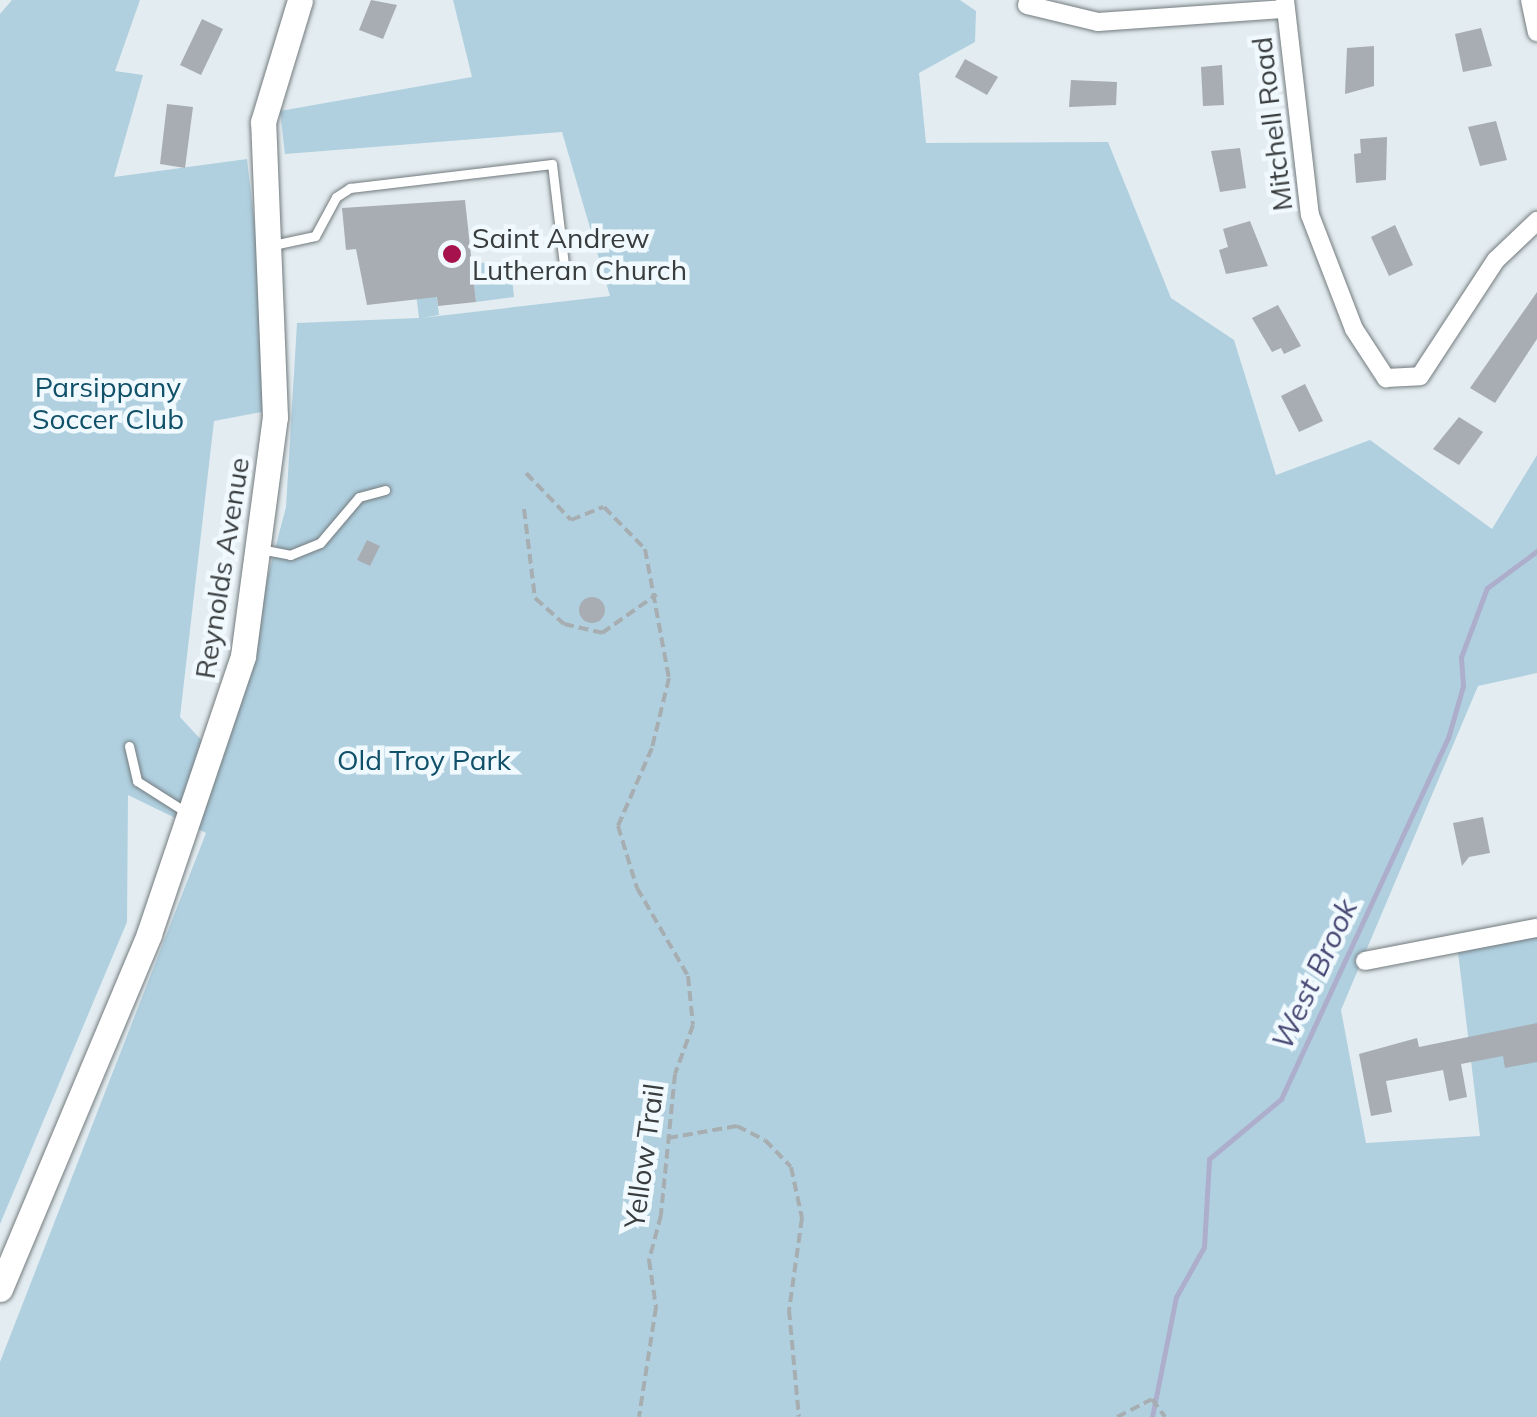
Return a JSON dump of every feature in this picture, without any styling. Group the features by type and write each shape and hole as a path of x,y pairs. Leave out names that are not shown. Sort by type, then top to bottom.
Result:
{"street":[{"name":"Reynolds Avenue","path":"0,1289 149,934 243,656 276,417 263,122 300,0"},
{"path":"1530,0 1537,32"},
{"path":"1028,4 1098,22 1286,5"},
{"name":"Mitchell Road","path":"1286,5 1303,177 1325,266 1386,378 1410,380 1420,376 1496,260 1537,221"},
{"path":"1365,961 1537,928"}],"lane":[{"path":"266,245 309,240 336,197 350,188 552,164 564,264"},
{"path":"260,549 290,555 320,543 359,497 385,490"},
{"path":"129,746 137,781 191,815"}],"path":[{"name":"Yellow Trail","path":"526,473 571,520 604,507 645,549 658,593 669,678 652,748 618,826 636,888 688,976 693,1025 675,1074 649,1260 656,1307 639,1417"},
{"path":"524,510 535,598 564,624 602,633 658,593"},
{"path":"668,1138 737,1126 765,1140 791,1167 802,1218 789,1310 799,1417"},
{"path":"1117,1417 1152,1399 1165,1417"}],"green space":[{"path":"12,0 140,0 115,71 143,75 114,177 247,159 264,306 267,411 214,421 180,717 215,755 215,777 286,507 297,323 419,318 415,285 435,283 439,315 421,318 610,296 562,132 285,154 280,111 472,77 453,0 960,0 976,11 975,42 919,73 926,143 1108,142 1171,298 1234,340 1276,475 1370,440 1492,529 1537,455 1537,673 1478,686 1341,1010 1366,1143 1480,1136 1457,944 1537,926 1537,1417 0,1417 0,1362 206,833 128,795 127,922 0,1224 0,14"},
{"path":"510,260 514,297 476,302 472,264"}],"building":[{"path":"371,0 397,5 383,39 359,30"},
{"path":"202,19 223,29 201,75 180,65"},
{"path":"1481,28 1492,66 1463,72 1455,34"},
{"path":"1374,46 1374,86 1345,94 1347,48"},
{"path":"965,59 998,77 987,95 955,77"},
{"path":"1222,65 1224,105 1203,106 1201,67"},
{"path":"1071,80 1117,82 1116,105 1069,107"},
{"path":"167,104 193,107 185,168 160,164"},
{"path":"1496,121 1507,160 1480,166 1468,127"},
{"path":"1387,137 1386,180 1356,183 1354,154 1361,153 1360,139"},
{"path":"1240,148 1246,188 1220,192 1211,151"},
{"name":"Saint Andrew Lutheran Church","path":"465,200 476,302 438,306 437,297 367,305 356,249 346,250 342,208"},
{"path":"1250,221 1268,266 1226,274 1219,250 1228,247 1223,229"},
{"path":"1395,225 1413,265 1389,276 1371,237"},
{"path":"1537,292 1537,339 1495,403 1470,388"},
{"path":"1278,305 1301,346 1284,354 1281,348 1272,352 1252,318"},
{"path":"1305,384 1323,421 1299,432 1281,396"},
{"path":"1459,417 1483,432 1459,465 1433,449"},
{"path":"367,540 380,546 370,566 357,560"},
{"path":"592,597 601,601 605,610 601,619 592,623 583,619 579,610 583,601"},
{"path":"1483,817 1490,853 1469,857 1462,866 1453,823"},
{"path":"1537,1023 1537,1062 1505,1068 1503,1056 1461,1064 1467,1097 1449,1101 1443,1070 1386,1081 1392,1112 1371,1116 1359,1054 1417,1038 1419,1047"}],"waterway":[{"name":"West Brook","path":"1152,1417 1176,1297 1204,1247 1209,1159 1281,1099 1448,738 1463,686 1461,657 1487,588 1537,551"}],"place":[{"name":"Saint Andrew Lutheran Church","path":"452,254"}],"park label":[{"name":"Parsippany Soccer Club","path":"108,403"},
{"name":"Old Troy Park","path":"424,760"}]}
